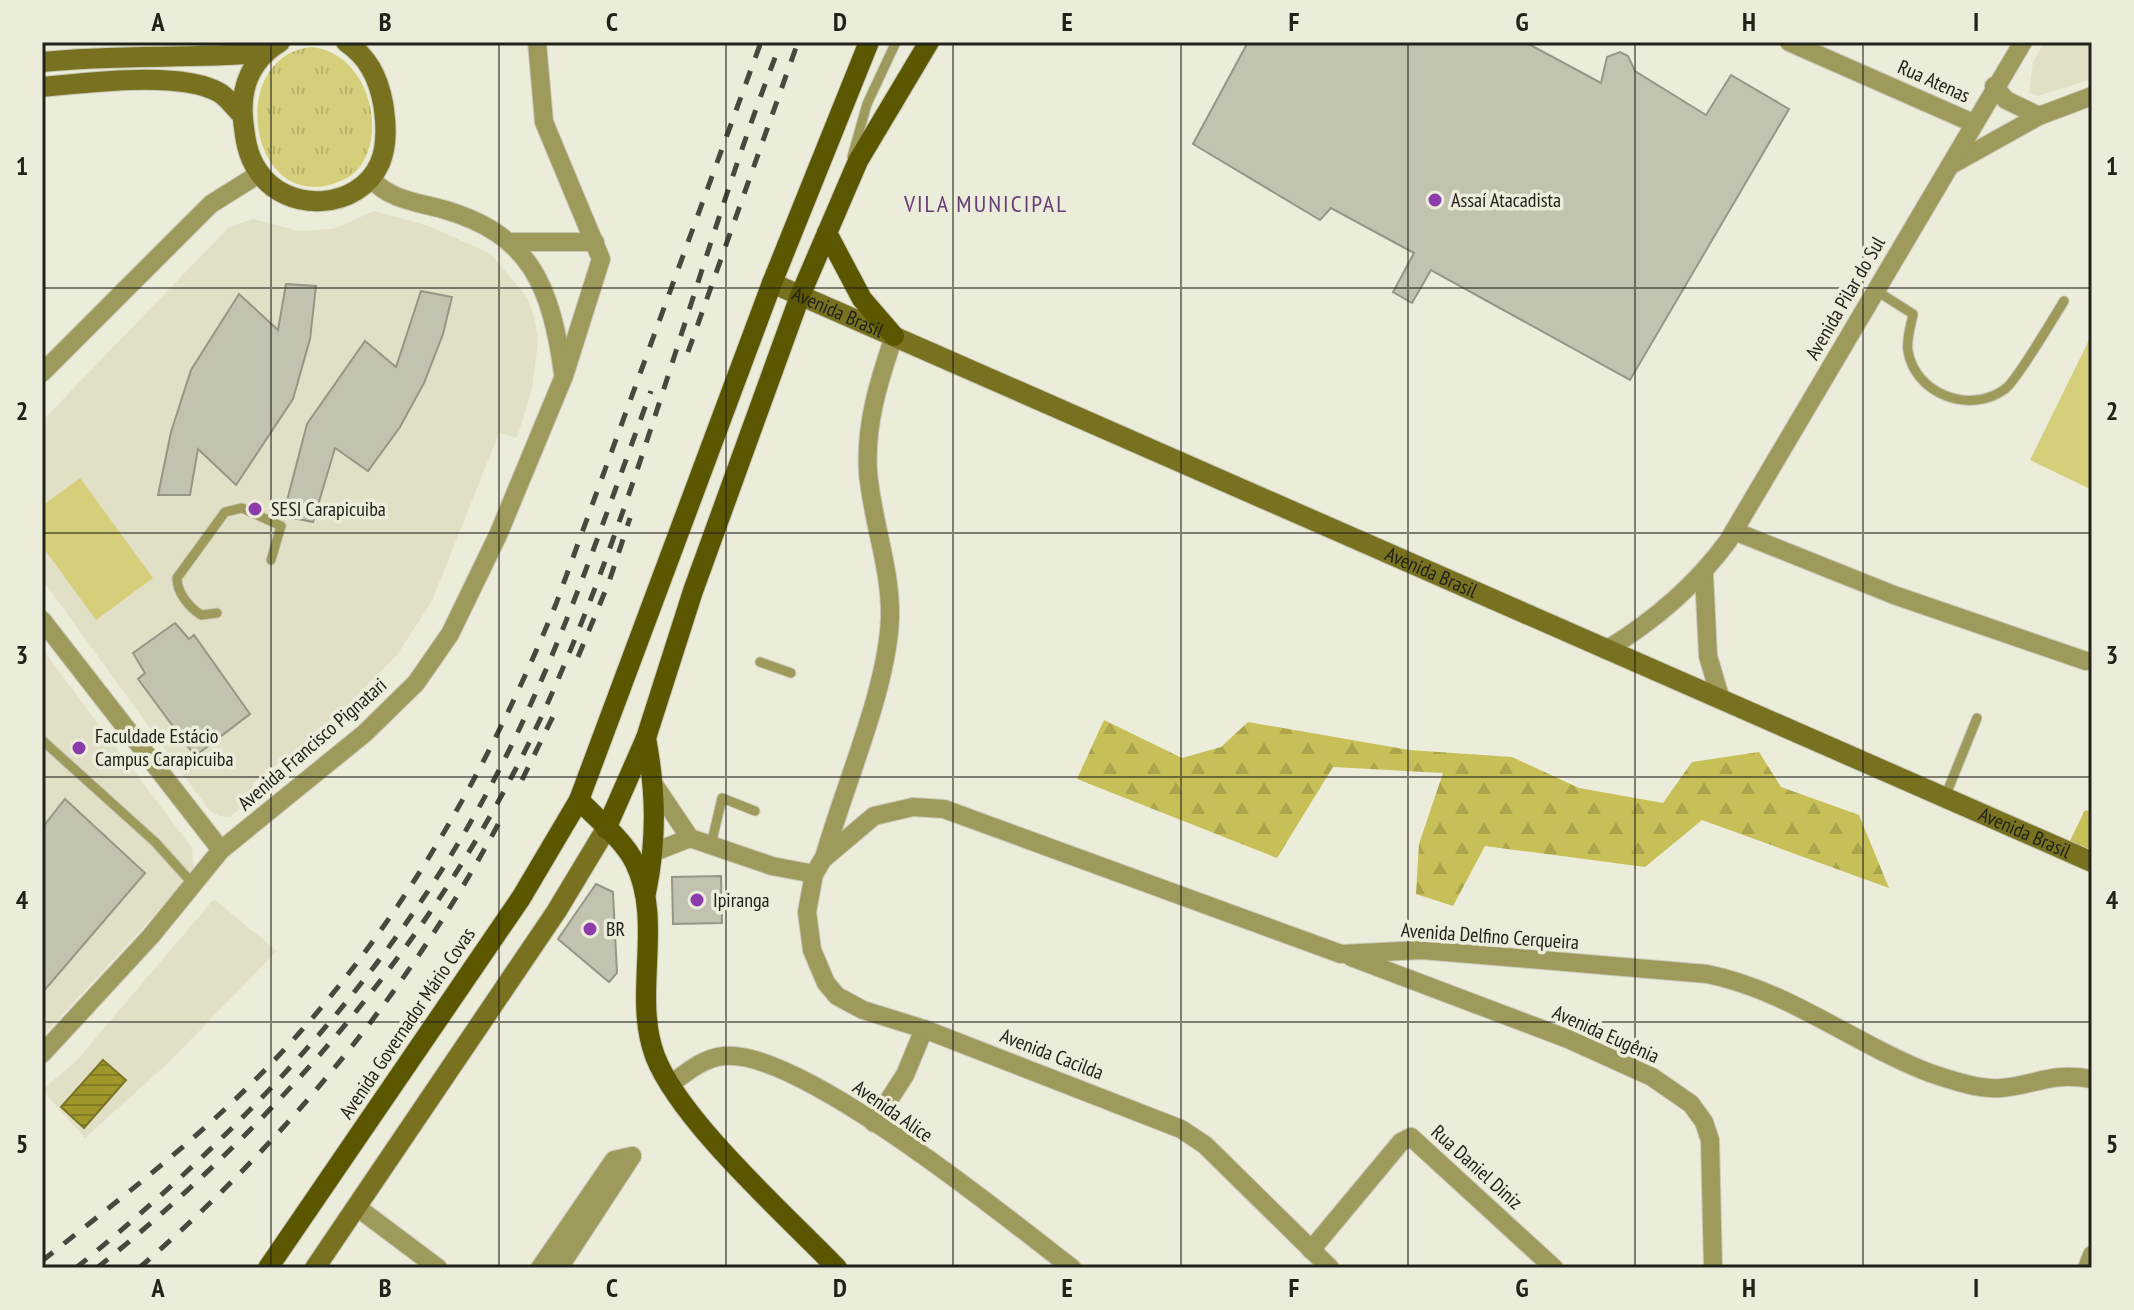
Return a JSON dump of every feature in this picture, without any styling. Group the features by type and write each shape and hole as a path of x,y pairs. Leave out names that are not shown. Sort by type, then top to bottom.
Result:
{"main road":[{"path":"272,47 248,77 242,115 245,142 259,174 289,197 307,201 344,196 371,179 380,162 386,128 372,52 346,42"},
{"name":"Avenida Governador Mário Covas","path":"268,1268 521,898 579,800 772,283 869,42"},
{"path":"315,1268 556,912 606,829 646,738 693,591 800,296 858,161 929,42"},
{"path":"42,62 272,47"},
{"path":"42,87 152,80 178,82 219,93 242,115"},
{"path":"827,233 862,299 894,336"},
{"name":"Avenida Brasil","path":"772,283 2092,862"},
{"path":"646,738 655,786 654,852 646,893 647,1010 655,1055 694,1118 837,1268"},
{"path":"579,800 631,855 646,893"}],"street":[{"path":"371,179 395,197 446,210 512,242 595,242 571,193 544,122 537,42"},
{"name":"Rua Atenas","path":"1789,42 1973,123"},
{"name":"Avenida Pilar do Sul","path":"1606,650 1649,622 1704,574 1734,531 1994,86 2023,42"},
{"path":"1994,86 2006,100 2039,116"},
{"path":"1949,166 2039,116 2092,96"},
{"path":"42,373 211,204 259,174"},
{"path":"512,242 552,307 564,376"},
{"name":"Avenida Francisco Pignatari","path":"42,1054 142,947 221,850 365,733 416,683 450,634 493,546 564,376 601,259 595,242"},
{"name":"Avenida Cacilda","path":"894,336 871,409 869,432 868,473 890,587 886,656 818,866 808,926 812,950 826,983 837,996 863,1010 924,1029 1181,1129 1205,1145 1330,1268"},
{"path":"1734,531 1880,590 2086,661"},
{"path":"1704,574 1708,656 1721,700"},
{"path":"42,620 221,850"},
{"path":"655,786 690,838 772,866 818,866"},
{"name":"Avenida Delfino Cerqueira","path":"818,866 874,816 913,807 944,809 1341,954 1422,950 1707,974 1734,979 1931,1073 1970,1084 2000,1088 2049,1076 2092,1079"},
{"path":"654,852 690,838"},
{"name":"Avenida Eugênia","path":"1341,954 1610,1056 1652,1077 1691,1104 1710,1140 1713,1268"},
{"path":"874,1123 905,1075 924,1029"},
{"name":"Avenida Alice","path":"671,1084 698,1064 713,1058 749,1058 782,1067 874,1123 1072,1268"},
{"name":"Rua Daniel Diniz","path":"1311,1250 1401,1142 1411,1137 1554,1268"},
{"path":"540,1268 614,1160 632,1156 559,1268"},
{"path":"358,1208 438,1268"},
{"path":"2087,1268 2092,1255"}],"lane":[{"path":"840,203 867,104 896,42"},
{"path":"1875,290 1913,314 1907,349 1916,375 1937,394 1972,401 2006,389 2064,301"},
{"path":"217,613 201,615 192,609 178,588 177,578 225,512 242,508 281,526 271,560"},
{"path":"760,662 791,673"},
{"path":"1945,797 1977,718"},
{"path":"42,740 155,842 193,884"},
{"path":"711,845 722,798 755,811"}],"shaded area":[{"path":"2044,42 2092,42 2092,79 2038,96 2029,92 2033,62"},
{"name":"SESI Carapicuiba","path":"374,211 429,226 491,254 528,299 535,320 538,342 532,389 517,438 499,433 432,601 397,655 327,725 252,784 259,794 229,817 219,816 209,810 42,579 42,421 229,227 253,219 299,231 333,229"},
{"name":"Faculdade Estácio Campus Carapicuiba","path":"42,649 192,848 194,872 42,1037"},
{"path":"214,899 277,951 168,1063 85,1138 42,1090 76,1061"},
{"path":"103,1060 126,1080 84,1128 61,1107"}],"green space":[{"path":"311,47 329,51 344,61 356,74 371,108 370,145 363,162 349,177 329,185 301,185 280,173 265,152 258,127 259,100 267,75 285,56"},
{"path":"2092,334 2092,490 2030,460"},
{"path":"80,478 153,578 96,620 42,546 42,506"},
{"path":"1104,720 1182,758 1221,747 1248,722 1409,750 1512,757 1579,788 1663,803 1692,762 1759,752 1781,787 1859,815 1889,888 1702,820 1645,867 1485,846 1453,906 1416,894 1419,844 1443,773 1333,767 1277,858 1077,779"},
{"path":"2085,810 2092,812 2092,853 2069,843"}],"building":[{"path":"1248,42 1525,42 1601,83 1607,57 1620,52 1628,56 1635,71 1706,115 1731,75 1789,109 1630,380 1431,270 1412,303 1393,292 1414,253 1331,208 1320,220 1193,144"},
{"path":"286,284 316,286 310,339 293,399 236,485 198,449 190,495 158,495 171,432 191,370 239,294 278,330"},
{"path":"421,291 452,297 443,334 424,383 400,427 368,471 335,448 313,522 283,516 307,424 365,341 396,367"},
{"path":"175,623 189,639 194,635 250,714 195,756 138,679 145,673 133,653"},
{"path":"65,799 145,873 42,993 42,828"},
{"name":"Ipiranga","path":"721,876 722,923 673,924 672,877"},
{"name":"BR","path":"596,884 613,892 617,973 609,982 558,939"}],"railway":[{"path":"42,1261 233,1102 306,1025 351,971 392,914 466,794 556,604 761,42"},
{"path":"97,1268 167,1209 234,1146 357,1011 412,938 463,862 509,782 549,700 614,538 723,206 781,42"},
{"path":"688,352 798,42"},
{"path":"76,1268 213,1147 276,1082 336,1015 391,944 442,869 488,791 529,708 593,551 651,391"},
{"path":"578,657 609,582 630,518"},
{"path":"522,780 557,708"},
{"path":"139,1268 244,1169 341,1060 427,944 501,819"}],"place":[{"name":"Assaí Atacadista","path":"1435,200"},
{"name":"SESI Carapicuiba","path":"255,509"},
{"name":"Faculdade Estácio Campus Carapicuiba","path":"79,748"},
{"name":"Ipiranga","path":"697,900"},
{"name":"BR","path":"590,929"}],"district":[{"name":"VILA MUNICIPAL","path":"986,203"}]}
